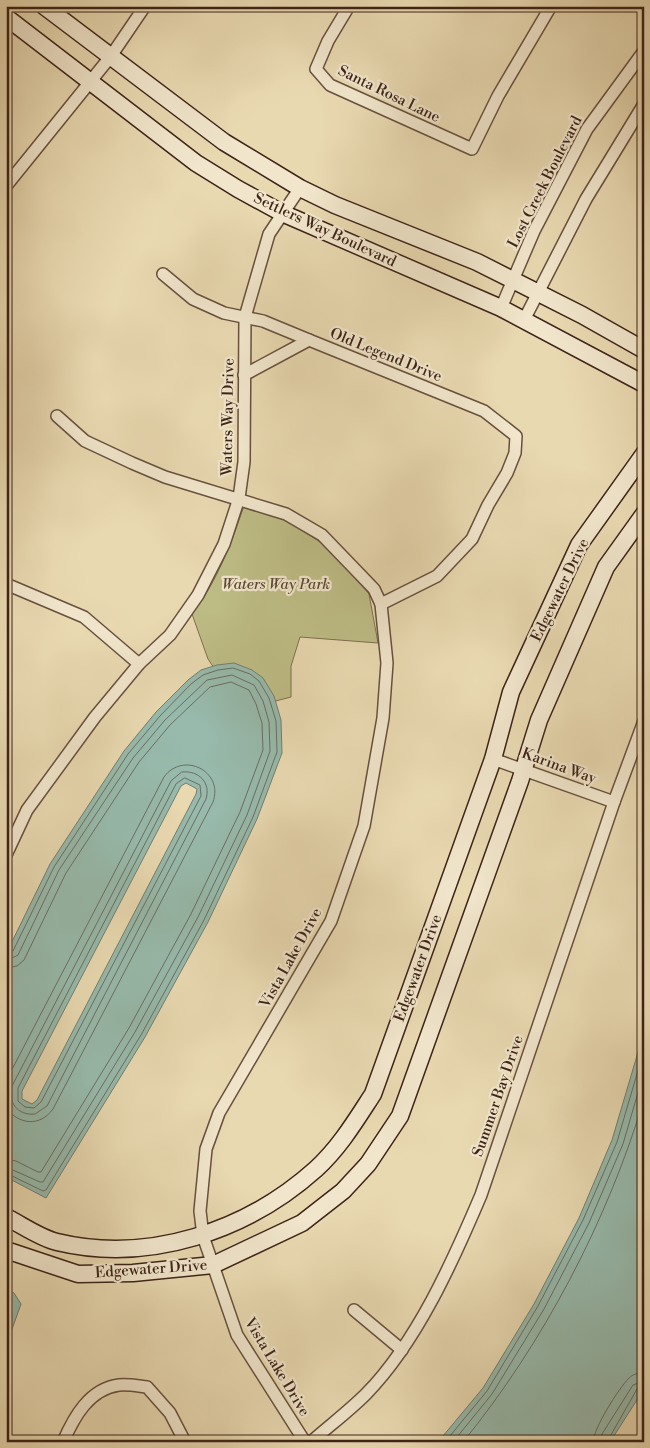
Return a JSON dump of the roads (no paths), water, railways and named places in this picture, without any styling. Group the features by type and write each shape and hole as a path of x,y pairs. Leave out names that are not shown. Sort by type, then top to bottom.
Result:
{"street":[{"name":"Settlers Way Boulevard","path":"44,6 224,142 300,188 335,205 477,262 582,315 644,350"},
{"path":"6,186 111,56 145,6"},
{"name":"Santa Rosa Lane","path":"349,6 328,41 316,69 330,85 472,148 503,88 551,6"},
{"name":"Settlers Way Boulevard","path":"6,17 91,80 196,163 282,213 501,308 644,384"},
{"name":"Lost Creek Boulevard","path":"501,308 534,231 587,129 644,51"},
{"path":"524,320 586,199 644,104"},
{"name":"Waters Way Drive","path":"6,855 27,810 95,717 139,664 170,635 198,596 224,544 239,498 244,462 245,317 269,234 300,188"},
{"path":"162,274 193,299 224,313 245,317 309,340"},
{"name":"Old Legend Drive","path":"244,375 309,340 484,411 516,436 515,452 507,473 488,505 472,539 437,576 381,604"},
{"name":"Vista Lake Drive","path":"57,416 85,441 132,463 165,477 239,498 286,514 322,535 374,589 381,604 387,663 383,718 364,826 331,922 218,1113 206,1150 200,1210 203,1236 237,1335 305,1442"},
{"name":"Edgewater Drive","path":"6,1217 55,1242 106,1250 166,1245 203,1236 276,1200 317,1168 342,1142 374,1094 493,759 511,692 579,544 644,454"},
{"name":"Edgewater Drive","path":"6,1250 78,1274 133,1273 213,1265 302,1223 343,1191 368,1164 400,1116 539,720 606,567 644,514"},
{"path":"6,584 84,617 139,664"},
{"name":"Summer Bay Drive","path":"311,1442 366,1394 402,1350 456,1255 481,1195 614,802 644,720"},
{"name":"Karina Way","path":"493,759 614,802"},
{"path":"354,1310 402,1350"},
{"path":"63,1442 69,1427 88,1398 118,1385 147,1387 170,1413 185,1442"}],"water":[{"path":"234,663 252,670 263,678 274,696 281,720 282,753 257,819 208,922 145,1037 46,1198 6,1177 6,954 50,864 124,751 156,712 188,680 201,670 217,665","holes":["186,783 197,789 37,1100 32,1104 22,1099 22,1091 181,786"]},
{"path":"644,1032 644,1389 610,1442 438,1442 483,1388 534,1304 579,1218 612,1140"},
{"path":"6,1289 14,1293 21,1304 6,1346"}],"park label":[{"name":"Waters Way Park","path":"276,584"}]}
